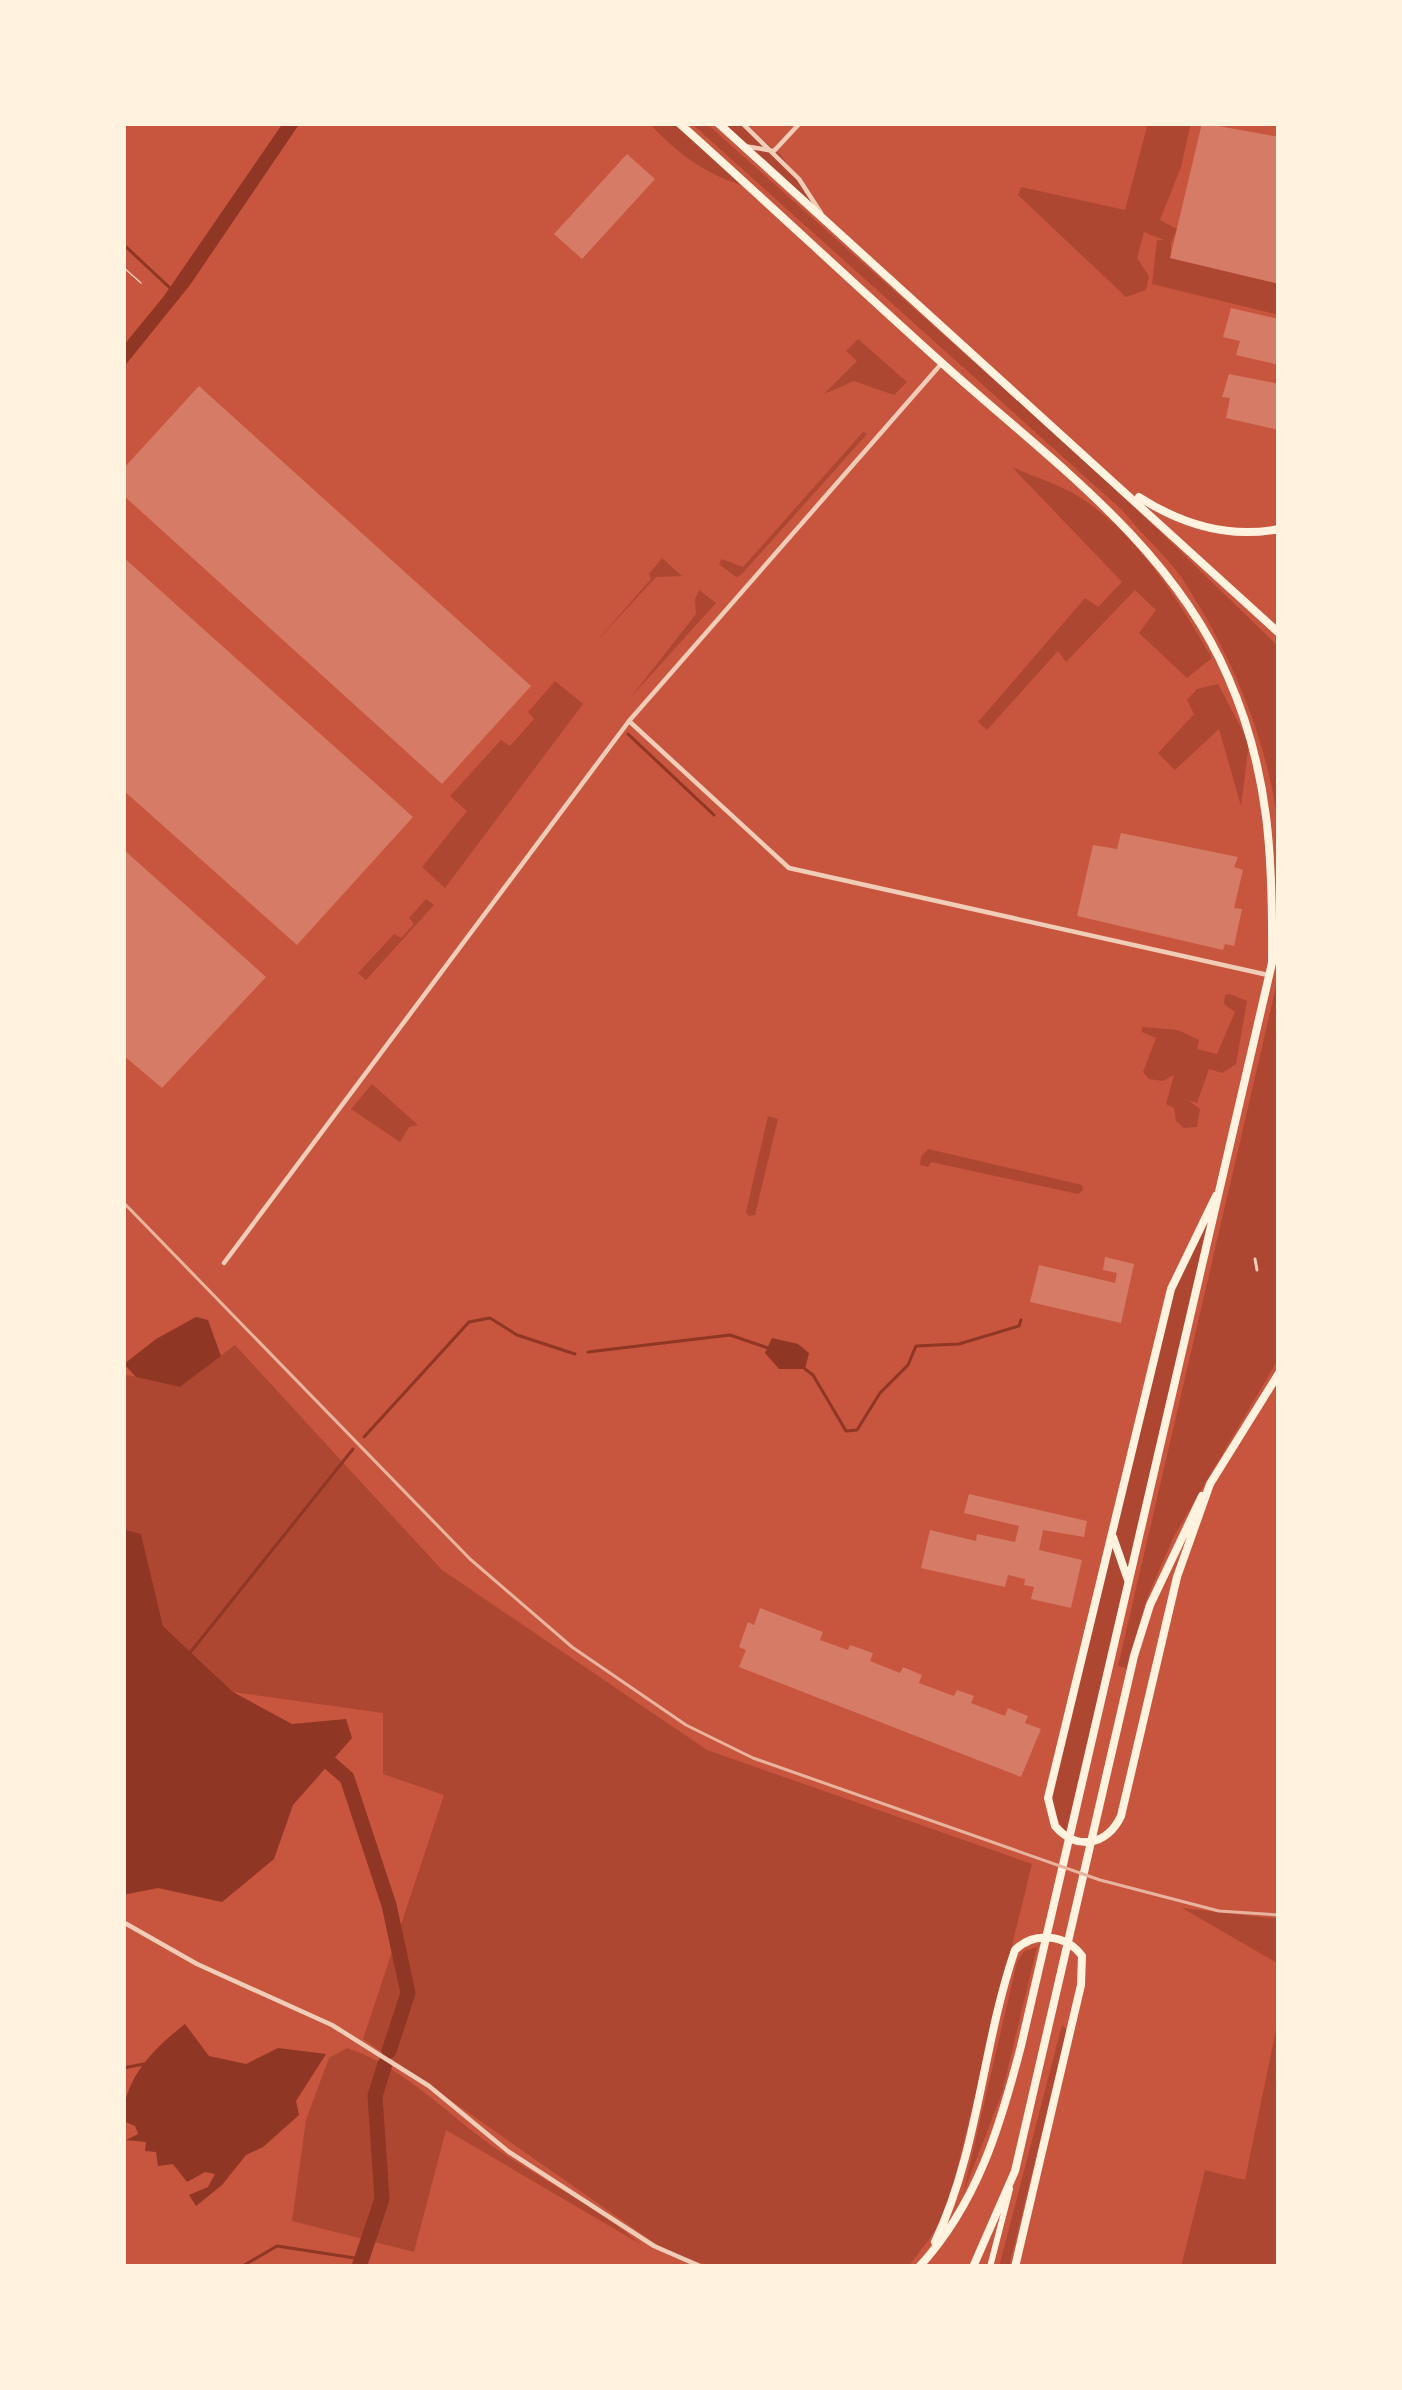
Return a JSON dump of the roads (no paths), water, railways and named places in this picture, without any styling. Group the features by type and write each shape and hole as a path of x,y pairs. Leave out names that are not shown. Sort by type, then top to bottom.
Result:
{"highway":[{"path":"679,123 1157,562 1215,650 1244,716 1259,770 1273,857 1272,963"},
{"path":"718,123 1279,633"},
{"path":"1112,479 1186,523 1254,533 1279,530"},
{"path":"919,2267 966,2203 994,2141 1027,2020 1279,932"},
{"path":"1210,1484 1177,1577 1121,1816 1107,1835 1084,1843 1059,1832 1048,1798 1172,1288 1223,1184"},
{"path":"973,2267 1011,2186 1120,1714 1150,1605 1181,1535 1279,1373"},
{"path":"1113,1536 1129,1584"},
{"path":"926,2259 955,2197 1015,1951 1026,1940 1046,1937 1075,1946 1083,1963 1015,2267"}],"main road":[{"path":"990,2267 1011,2186"}],"street":[{"path":"742,123 799,179 829,225"},
{"path":"774,152 800,123"},
{"path":"742,146 774,152"},
{"path":"224,1263 629,721 941,363"},
{"path":"629,721 789,868 1269,975"},
{"path":"1255,1259 1257,1270"},
{"path":"123,1922 197,1964 332,2025 429,2086 508,2152 654,2246 702,2267"}],"lane":[{"path":"123,267 141,284"}],"waterway":[{"path":"123,244 170,288"},
{"path":"628,734 714,815"},
{"path":"364,1437 469,1322 490,1318 517,1335 575,1354"},
{"path":"805,1369 846,1431 857,1430 880,1393 908,1365 916,1346 959,1344 1019,1326 1021,1320"},
{"path":"588,1352 730,1335 771,1349"},
{"path":"189,1654 353,1449"},
{"path":"315,1750 347,1778 389,1905 408,1993 389,2051"},
{"path":"123,2068 144,2064"},
{"path":"359,2267 382,2199 375,2096 385,2064"},
{"path":"241,2267 277,2246 361,2259"}],"tram line":[{"path":"123,1202 470,1559 572,1647 686,1725 753,1758 1100,1880 1219,1911 1279,1915"}]}
